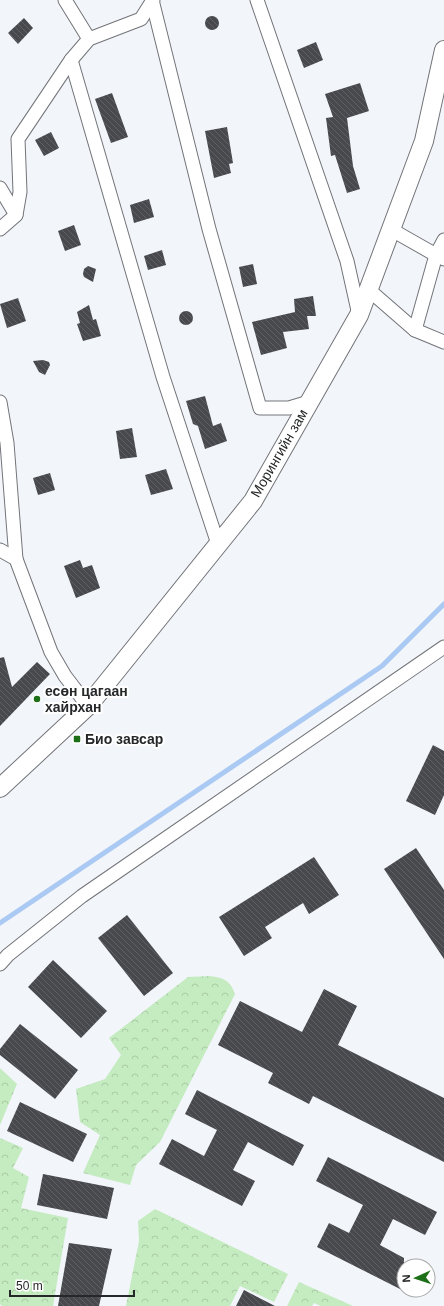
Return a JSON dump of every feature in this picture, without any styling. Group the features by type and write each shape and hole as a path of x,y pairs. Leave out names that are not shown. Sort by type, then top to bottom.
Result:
{"main road":[{"name":"Морингийн зам","path":"0,788 88,706 253,500 359,314 392,230 424,141 444,50"}],"street":[{"path":"65,0 89,39"},
{"path":"0,229 16,215 20,192 18,139 71,60 89,39 141,19 152,0"},
{"path":"152,0 209,229 260,408 290,408 309,402"},
{"path":"257,0 347,261 359,314"},
{"path":"71,60 163,377 218,544"},
{"path":"0,188 16,215"},
{"path":"392,230 440,257"},
{"path":"415,330 440,257 444,240"},
{"path":"369,290 415,330 444,342"},
{"path":"0,402 7,443 16,559 51,652 65,676 88,706"},
{"path":"0,550 16,559"},
{"path":"0,964 8,955 82,896 444,647"}],"green space":[{"path":"210,976 226,980 235,994 160,1142 136,1165 130,1185 83,1173 100,1135 80,1122 76,1089 105,1079 121,1055 109,1038 188,977"},
{"path":"0,1068 17,1084 0,1125"},
{"path":"0,1138 23,1148 13,1168 29,1177 21,1208 68,1218 53,1306 2,1306 0,1304"},
{"path":"155,1209 288,1274 274,1302 240,1286 230,1306 126,1306 139,1241 138,1221"},
{"path":"299,1282 353,1306 321,1306 314,1303 312,1306 287,1306"}],"building":[{"path":"212,16 217,18 219,23 217,28 212,30 207,28 205,23 207,18"},
{"path":"24,18 33,28 18,44 8,33"},
{"path":"316,42 323,60 304,68 297,50"},
{"path":"360,83 369,111 347,118 353,166 360,189 347,193 335,155 331,156 326,118 333,117 325,94"},
{"path":"112,93 128,137 111,143 95,99"},
{"path":"227,127 233,163 229,164 231,173 214,178 205,131"},
{"path":"51,132 59,148 44,156 35,140"},
{"path":"149,199 154,217 134,223 130,205"},
{"path":"74,225 81,245 65,251 58,231"},
{"path":"162,250 166,265 148,270 144,256"},
{"path":"253,264 257,284 243,287 239,267"},
{"path":"88,266 96,269 93,282 84,277 83,274 84,269"},
{"path":"313,296 316,316 307,316 309,329 283,332 287,348 261,355 252,322 295,312 294,299"},
{"path":"18,298 26,321 7,328 0,304"},
{"path":"89,305 93,320 96,319 101,336 83,341 77,324 80,323 77,312"},
{"path":"183,311 189,311 193,315 193,321 189,325 183,325 179,321 179,315"},
{"path":"43,360 49,362 50,365 45,375 39,372 33,361"},
{"path":"205,396 213,426 221,423 227,441 205,449 198,426 193,424 186,401"},
{"path":"132,428 137,457 120,459 116,431"},
{"path":"166,469 173,489 151,495 145,475"},
{"path":"50,473 55,490 38,495 33,478"},
{"path":"80,560 83,568 92,565 100,588 76,598 64,566"},
{"path":"4,657 12,687 37,662 50,674 0,726 0,658"},
{"path":"433,745 444,751 444,795 435,815 406,801"},
{"path":"416,848 444,890 444,959 384,869"},
{"path":"314,857 339,895 309,914 303,903 265,927 272,938 244,956 219,917"},
{"path":"127,915 173,973 144,996 98,938"},
{"path":"53,960 107,1011 81,1038 28,987"},
{"path":"324,989 357,1006 338,1045 444,1098 444,1162 313,1096 309,1104 268,1083 273,1073 218,1045 240,1001 302,1032"},
{"path":"20,1024 78,1070 55,1099 0,1055 0,1049"},
{"path":"197,1090 304,1145 293,1166 248,1142 233,1170 255,1181 242,1206 159,1164 172,1139 204,1156 217,1130 185,1114"},
{"path":"20,1102 87,1134 73,1162 7,1131"},
{"path":"328,1157 437,1212 425,1235 393,1219 380,1245 404,1258 396,1258 396,1287 317,1247 329,1223 349,1233 363,1205 316,1181"},
{"path":"43,1174 114,1188 107,1219 37,1205"},
{"path":"69,1243 112,1249 99,1306 58,1306"},
{"path":"244,1290 275,1306 236,1306"}],"waterway":[{"path":"0,923 382,666 444,604"}],"place":[{"name":"есөн цагаан хайрхан","path":"37,699"},
{"name":"Био завсар","path":"77,739"}]}
